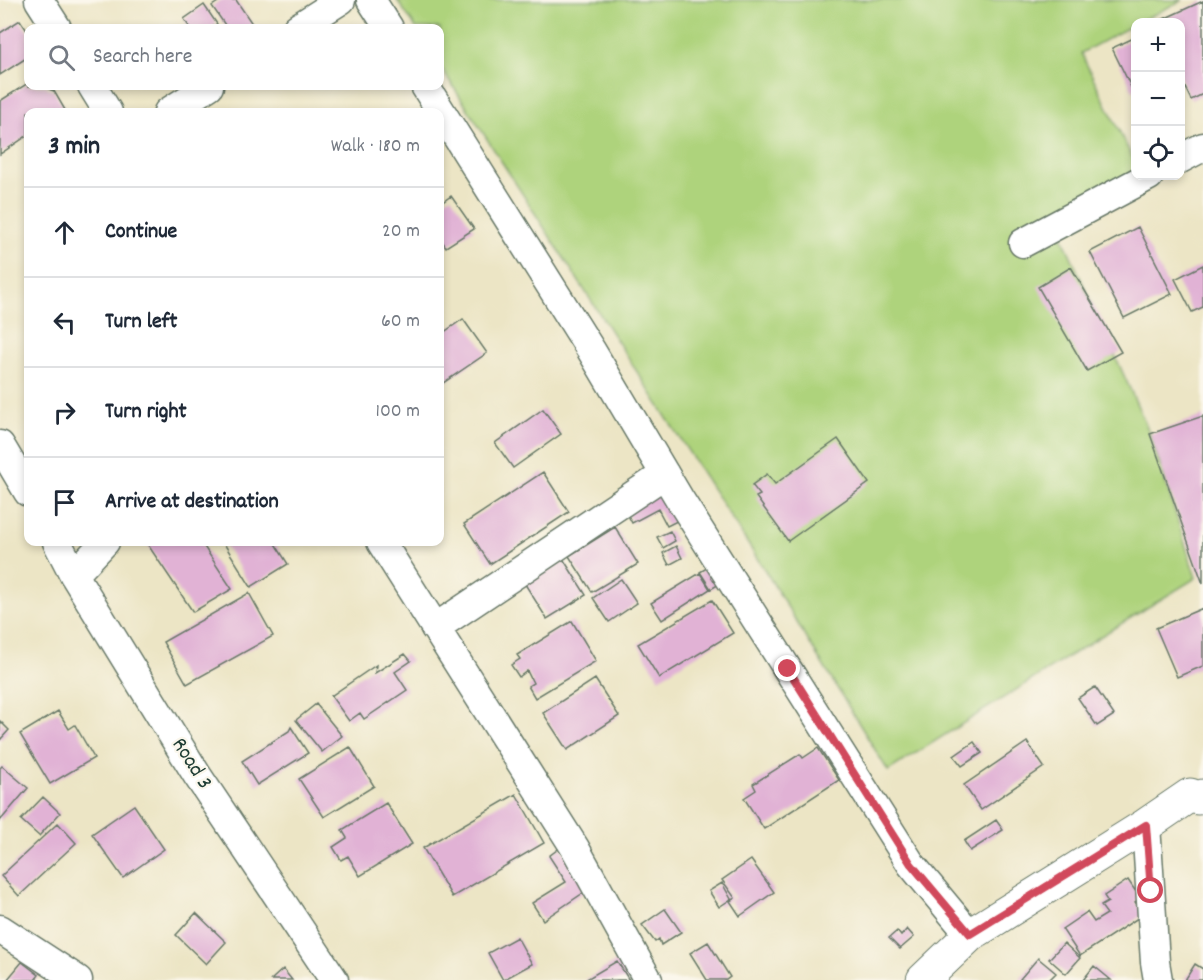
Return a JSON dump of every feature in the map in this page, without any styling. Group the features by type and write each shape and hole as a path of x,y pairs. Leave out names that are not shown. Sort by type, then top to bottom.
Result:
{"main road":[{"path":"923,980 970,934 1146,825 1199,799"}],"street":[{"path":"39,0 54,24"},
{"path":"303,24 341,0"},
{"path":"371,0 386,24"},
{"path":"94,90 106,108"},
{"path":"174,108 203,90"},
{"path":"428,90 439,108"},
{"path":"444,116 591,350 665,474 911,864 970,934"},
{"path":"1185,156 1203,147"},
{"path":"1023,243 1141,180"},
{"path":"0,445 24,485"},
{"path":"435,628 665,474"},
{"name":"Road 3","path":"59,546 74,575 197,775 334,980"},
{"path":"74,575 101,546"},
{"path":"384,546 575,848 648,980"},
{"path":"1146,825 1158,980"},
{"path":"0,929 78,980"}],"green space":[{"path":"397,0 1183,0 1147,18 1131,18 1131,26 1081,53 1131,155 1131,178 1058,227 1150,434 1196,578 888,771 766,572 444,72 444,24 413,24"}],"building":[{"path":"221,0 236,0 252,24 224,24 212,6"},
{"path":"1203,1 1203,94 1191,100 1185,87 1185,18 1166,18"},
{"path":"204,5 217,24 187,24 184,19"},
{"path":"20,20 24,26 24,60 0,75 0,33"},
{"path":"1131,39 1131,87 1112,48"},
{"path":"24,86 24,90 54,91 64,108 24,108 24,138 0,154 0,101"},
{"path":"451,196 474,229 446,247 444,244 444,201"},
{"path":"1138,227 1172,294 1124,318 1090,252"},
{"path":"1203,265 1203,307 1192,312 1175,279"},
{"path":"1071,267 1121,352 1087,371 1038,287"},
{"path":"463,319 487,353 444,382 444,332"},
{"path":"543,409 561,434 513,468 495,443"},
{"path":"1203,416 1203,584 1150,434"},
{"path":"838,439 869,483 788,541 756,497 760,495 752,485 767,474 775,484"},
{"path":"543,472 569,512 490,564 464,524"},
{"path":"663,487 681,519 667,526 658,509 632,523 624,508"},
{"path":"615,527 638,564 592,592 569,556"},
{"path":"670,531 675,541 663,548 657,537"},
{"path":"149,546 204,546 232,589 193,612"},
{"path":"225,546 277,546 288,564 251,587"},
{"path":"676,546 682,558 669,565 663,553"},
{"path":"562,557 586,595 547,619 523,581"},
{"path":"715,563 726,580 711,589 700,572"},
{"path":"700,573 710,589 662,620 651,603"},
{"path":"621,579 637,603 609,622 593,598"},
{"path":"249,593 273,636 187,684 163,642"},
{"path":"712,600 733,633 659,678 638,644"},
{"path":"1203,608 1203,666 1177,677 1156,628"},
{"path":"572,621 596,661 535,698 528,686 533,683 527,671 519,677 511,665 520,659 517,655"},
{"path":"405,654 411,661 395,672 407,690 364,719 360,713 349,721 331,696 376,665 375,673"},
{"path":"595,679 619,716 567,750 543,713"},
{"path":"1095,687 1114,715 1097,726 1078,698"},
{"path":"316,704 342,736 322,752 296,720"},
{"path":"58,711 69,729 75,725 94,758 50,784 20,734"},
{"path":"0,721 9,730 0,740"},
{"path":"291,727 308,753 257,785 242,761 289,731"},
{"path":"974,742 982,753 962,766 954,756"},
{"path":"1027,742 1044,767 981,810 964,785"},
{"path":"350,747 374,786 324,817 299,779"},
{"path":"818,748 839,780 764,829 744,798 756,790 753,784 800,754 803,758"},
{"path":"2,766 28,788 0,821 0,768"},
{"path":"516,794 544,843 452,897 423,848"},
{"path":"43,797 60,813 39,836 21,820"},
{"path":"386,803 412,844 360,876 348,856 341,860 333,847 347,838 342,830"},
{"path":"134,805 164,849 123,878 92,834"},
{"path":"996,820 1003,830 970,851 964,841"},
{"path":"58,823 76,843 19,896 1,876"},
{"path":"561,847 589,889 543,920 532,903 566,882 549,856"},
{"path":"751,860 774,892 740,916 730,901 735,898 722,880"},
{"path":"1128,880 1140,898 1135,902 1144,914 1080,956 1062,929 1087,912 1094,922 1107,914 1101,906 1108,902 1104,896"},
{"path":"722,883 731,899 719,907 709,891"},
{"path":"665,909 681,932 661,945 659,939 655,942 642,925"},
{"path":"196,913 226,942 206,964 176,935"},
{"path":"907,929 914,937 900,949 889,938 897,931 901,936"},
{"path":"517,937 532,964 503,980 488,953"},
{"path":"708,942 730,977 726,980 707,980 690,953"},
{"path":"1064,943 1080,958 1066,974 1049,959"},
{"path":"1038,958 1056,973 1049,980 1021,980 1020,979"},
{"path":"617,961 629,980 585,980"},
{"path":"22,962 39,975 35,980 7,980"},
{"path":"1195,964 1203,969 1203,980 1185,980"},
{"path":"1094,966 1111,980 1083,980"},
{"path":"283,969 292,980 271,980"}],"route":[{"path":"788,669 911,864 970,934 1146,825 1151,891"}]}
